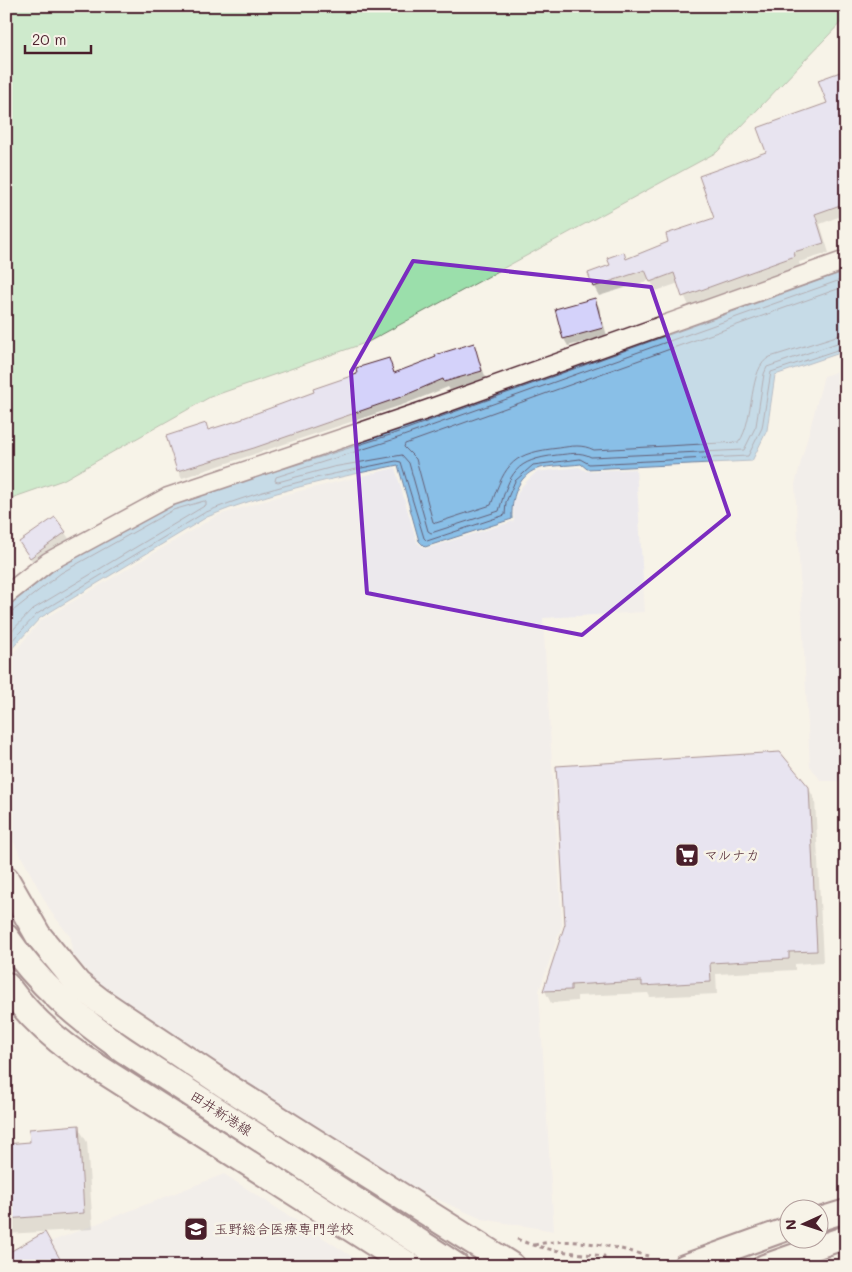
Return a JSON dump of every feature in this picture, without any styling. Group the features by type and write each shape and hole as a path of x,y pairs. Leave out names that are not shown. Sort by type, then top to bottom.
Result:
{"main road":[{"path":"6,879 38,935 78,984 100,1001 228,1087 512,1266"},
{"name":"田井新港線","path":"6,937 31,971 79,1018 456,1266"},
{"path":"6,986 23,1008 45,1031 74,1052 410,1266"}],"street":[{"path":"6,595 48,562 168,497 426,410 846,260"},
{"path":"830,1216 846,1211"},
{"path":"684,1266 780,1232"},
{"path":"764,1266 846,1237"}],"path":[{"path":"532,1246 553,1240 613,1246 648,1256"},
{"path":"541,1266 544,1260 602,1266 604,1256 567,1252"}],"highlighted area":[{"path":"413,261 651,287 729,515 582,635 367,593 351,372"}],"shaded area":[{"path":"846,368 846,846 841,781 821,781 810,766 795,484 824,376"},
{"path":"579,467 586,471 636,469 645,612 543,618 562,925 539,991 554,1231 482,1219 414,1189 138,1013 92,977 72,953 71,938 51,912 6,828 6,662 40,621 216,516 283,495 395,468 417,542 425,549 514,521 513,503 521,487 536,472"},
{"name":"玉野総合医療専門学校","path":"224,1174 367,1266 6,1266 6,1259"}],"green space":[{"path":"6,6 846,6 846,17 717,152 368,342 210,397 63,480 6,500"}],"water":[{"path":"846,266 846,351 775,375 767,430 752,461 587,469 581,464 537,469 530,472 520,483 514,497 512,519 425,547 419,541 398,465 301,486 253,500 207,517 40,618 6,655 6,603 54,564 169,500"}],"building":[{"path":"846,70 846,203 815,214 824,243 794,252 795,256 682,297 674,273 650,282 645,270 593,287 588,273 610,265 607,258 624,252 626,259 668,242 666,234 714,218 699,176 766,152 757,128 827,103 818,80"},
{"path":"595,298 603,328 563,339 555,309"},
{"path":"474,343 482,371 444,382 443,379 401,397 254,448 177,471 166,436 206,423 208,430 243,419 314,392 313,389 357,374 356,368 389,358 394,373 436,357 435,355"},
{"path":"55,517 66,532 30,558 19,542"},
{"name":"マルナカ","path":"780,752 809,787 817,951 789,952 789,959 710,963 711,982 642,986 642,981 571,985 571,990 543,991 565,924 556,766"},
{"path":"79,1125 84,1213 6,1219 6,1144 30,1142 29,1129"},
{"path":"45,1232 64,1266 6,1266 6,1254"}],"place":[{"name":"マルナカ","path":"687,855"},
{"name":"玉野総合医療専門学校","path":"196,1229"}]}
